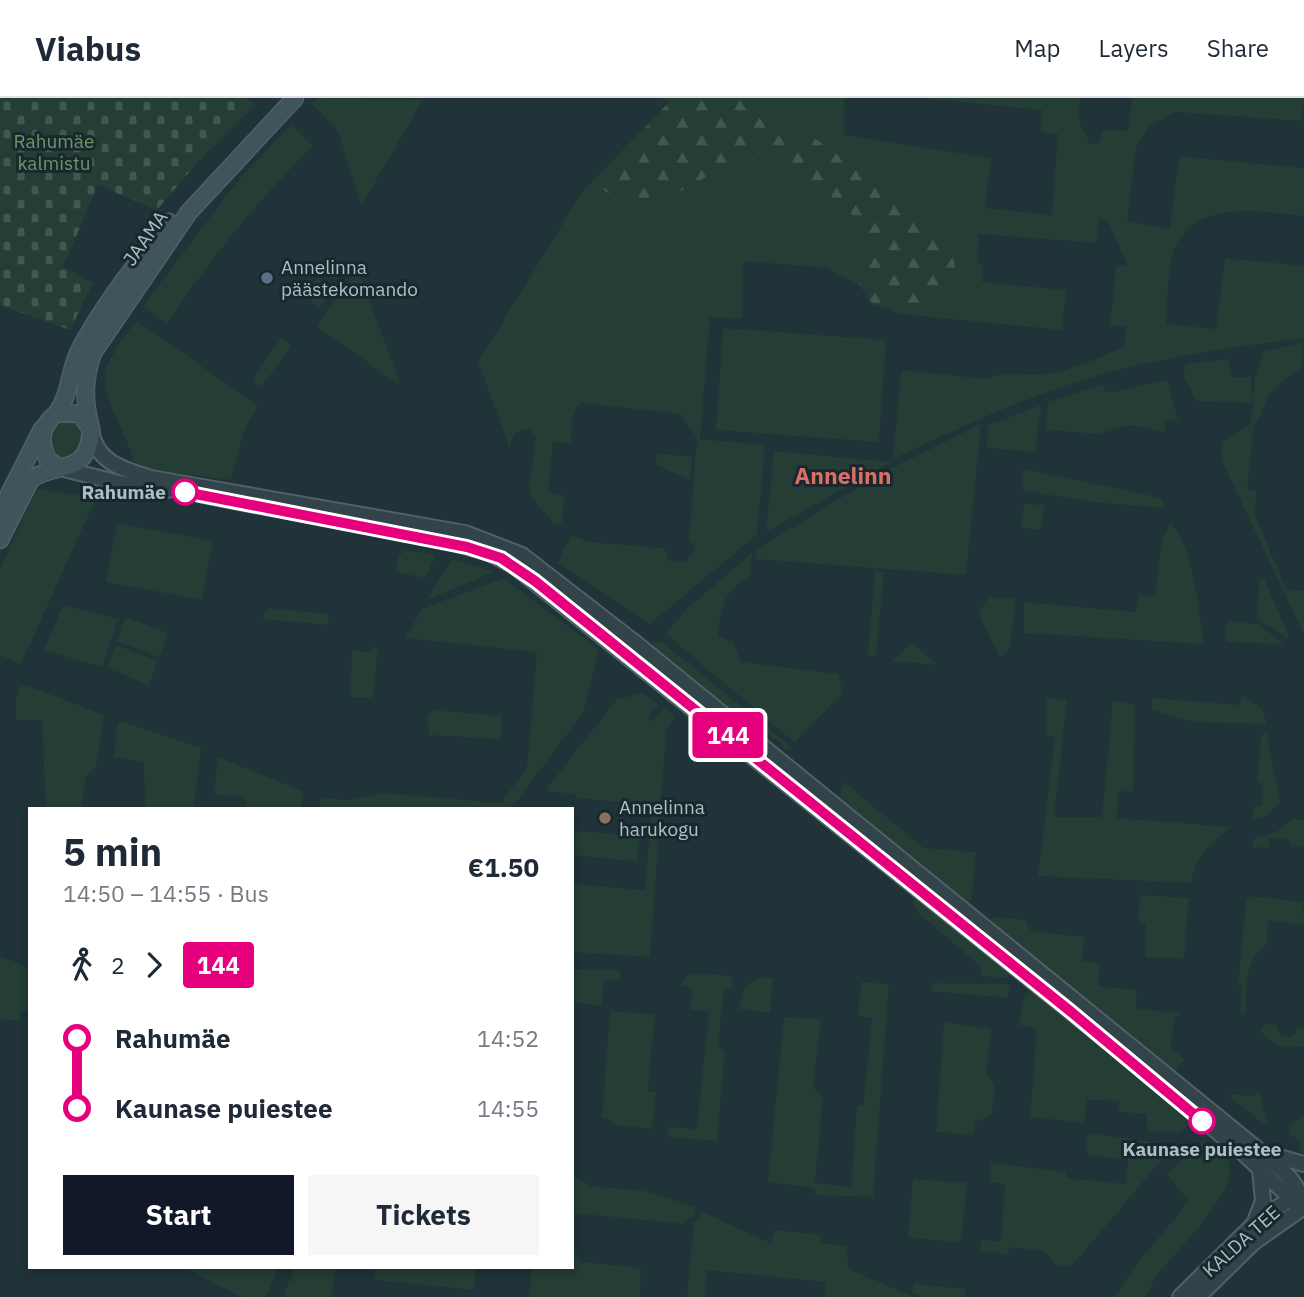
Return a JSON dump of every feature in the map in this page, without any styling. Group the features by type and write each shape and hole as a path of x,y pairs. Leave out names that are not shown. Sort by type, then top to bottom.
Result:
{"main road":[{"name":"JAAMA","path":"0,512 67,394 75,359 122,284 191,193 280,98"},
{"name":"JAAMA","path":"91,429 84,396 85,377 93,353 189,212 295,98"},
{"path":"0,540 31,479 81,461 89,447 91,429 80,414 51,419 42,433 44,452 48,460 60,468"}],"street":[{"path":"91,429 94,444 104,458 151,478 465,533 522,555 640,647 1242,1136 1283,1170 1300,1199"},
{"path":"60,468 123,484 194,494 400,532 501,558 535,581 777,775 1300,1199"},
{"path":"1202,1121 1203,1105"},
{"path":"1202,1121 1214,1122 1227,1133 1242,1136"},
{"path":"1256,1148 1304,1164"},
{"path":"1254,1224 1263,1201 1260,1169"},
{"name":"KALDA TEE","path":"1180,1297 1254,1224 1300,1199"},
{"name":"KALDA TEE","path":"1198,1297 1300,1199"}],"green space":[{"name":"Rahumäe kalmistu","path":"0,98 244,98 255,104 202,157 157,210 98,185 63,267 93,283 70,330 0,305"},
{"path":"317,98 423,100 361,206 338,131 312,104"},
{"path":"663,98 845,98 844,135 991,158 985,208 1052,215 1058,134 1041,132 1042,110 923,98 1080,98 1079,121 1090,144 1098,143 1103,130 1128,131 1132,98 1304,98 1301,121 1176,112 1148,127 1136,147 1127,221 1170,229 1179,156 1304,168 1304,216 1231,212 1198,222 1184,233 1172,256 1166,324 1216,329 1225,258 1304,266 1304,338 1185,356 1086,379 1002,410 893,459 901,370 987,379 1001,374 1039,375 1076,366 1124,347 1126,327 1110,325 1116,266 1128,266 1107,219 1099,219 1096,243 979,234 977,263 983,264 982,282 1066,290 1062,330 901,314 873,305 860,286 826,268 743,261 742,319 710,317 700,439 765,445 757,535 650,624 557,563 571,535 589,542 664,548 669,561 685,563 695,549 689,539 697,438 681,414 581,403 573,417 571,443 553,442 548,493 564,495 562,523 554,524 531,497 529,487 536,438 529,429 520,430 513,437 510,449 478,362 582,192 668,103"},
{"path":"663,98 755,98 801,134 813,137 923,216 952,242 955,271 915,316 873,305 860,286 863,271 874,253 855,219 821,189 764,153 742,157 640,214 594,184 668,103"},
{"path":"291,124 313,146 235,231 167,323 143,306 235,184"},
{"path":"358,270 401,386 316,326"},
{"path":"318,278 333,291 319,308 304,295"},
{"path":"136,320 258,406 244,431 231,480 135,468 128,443 110,402 105,377 113,354"},
{"path":"723,328 886,340 879,442 716,430"},
{"path":"281,338 291,345 262,387 252,380"},
{"path":"1304,342 1301,369 1274,390 1254,424 1247,490 1256,491 1255,515 1286,589 1304,591 1304,635 1221,459 1222,442 1251,424 1255,377 1263,352"},
{"path":"1228,359 1231,377 1251,377 1252,403 1196,401 1184,376 1185,364"},
{"path":"1167,380 1178,421 1165,420 1165,432 1130,425 1099,434 1046,430 1048,402 1101,385 1108,393"},
{"path":"1041,405 1035,452 987,448 988,425"},
{"path":"72,419 83,427 82,438 75,452 61,460 51,455 50,432 62,420"},
{"path":"981,424 966,575 755,559 758,549 876,476"},
{"path":"774,451 891,462 766,532"},
{"path":"657,453 692,457 690,480 656,465"},
{"path":"1023,469 1162,498 1165,508 1102,503 1023,491"},
{"path":"37,489 96,498 21,664 0,655 0,569"},
{"path":"1024,504 1044,505 1041,530 1021,528"},
{"path":"1170,522 1178,532 1190,562 1204,644 1024,633 1024,602 1136,612 1138,596 1155,597 1161,544"},
{"path":"117,523 213,541 202,600 106,582"},
{"path":"405,550 436,555 425,578 396,572 398,557"},
{"path":"752,553 750,577 734,588 725,601 718,636 733,642 741,662 838,674 843,692 795,743 666,634 685,610"},
{"path":"452,559 494,572 427,600"},
{"path":"875,571 884,572 876,656 868,656"},
{"path":"504,578 599,650 583,713 513,807 319,807 320,798 349,800 382,793 501,803 527,767 537,652 405,638 422,609"},
{"path":"1264,578 1289,638 1256,619 1260,579"},
{"path":"988,598 1016,598 1010,647 1000,658 978,613"},
{"path":"63,605 118,619 102,667 44,650"},
{"path":"269,608 329,614 328,625 261,619"},
{"path":"126,617 168,633 159,657 117,641"},
{"path":"1230,621 1259,625 1285,644 1228,642 1225,638 1225,625"},
{"path":"662,642 794,749 784,750 784,746 740,714 737,721 649,648 653,643"},
{"path":"912,642 937,665 892,661"},
{"path":"116,645 158,661 149,685 107,668"},
{"path":"373,647 378,647 373,698 350,697 352,650 372,653"},
{"path":"26,685 104,715 96,766 85,779 82,807 46,807 42,720 16,720 16,697 20,687"},
{"path":"643,693 658,705 647,718 652,722 664,708 675,717 666,731 650,957 574,952 574,884 645,890 652,805 577,798 574,794 545,791 617,699"},
{"path":"1243,696 1262,708 1267,724 1194,722 1152,710 1152,698 1238,705"},
{"path":"1047,698 1067,700 1054,817 1102,817 1113,700 1135,705 1133,792 1118,791 1117,818 1231,827 1200,858 1192,883 1038,876 1055,737 1047,735"},
{"path":"432,710 502,716 501,739 429,735 427,718"},
{"path":"120,721 201,748 194,807 145,807 144,762 114,757 117,725"},
{"path":"1266,732 1280,801 1268,815 1252,820 1254,806 1261,806 1263,784 1257,782 1261,736"},
{"path":"218,757 303,791 301,807 246,807 245,796 214,795"},
{"path":"844,782 924,848 976,852 971,907 838,800"},
{"path":"1293,819 1304,820 1304,847 1290,845 1289,839 1270,838 1269,848 1253,847 1252,839 1276,832"},
{"path":"578,831 639,836 637,862 575,855 574,835"},
{"path":"1140,895 1189,898 1184,958 1145,957 1146,925 1138,922"},
{"path":"1250,896 1303,902 1304,925 1268,920 1267,944 1259,951 1250,967 1245,1015 1240,1014 1242,987 1238,986 1246,900"},
{"path":"920,898 1011,971 1011,974 1007,978 981,976 980,966 918,913 913,901"},
{"path":"995,917 1025,920 1031,931 1084,937 1082,961 1100,963 1098,986 1137,990 1136,1009 1181,1013 1174,1018 1171,1048 1185,1060 1175,1072 991,923 991,919"},
{"path":"0,956 28,967 28,1010 20,1010 19,1021 0,1019"},
{"path":"575,969 619,970 621,980 604,979 602,1006 574,1002"},
{"path":"690,973 731,976 734,988 724,990 718,1045 725,1052 717,1141 667,1137 668,1127 697,1129 709,1011 690,1010 692,987 680,985"},
{"path":"759,977 773,978 770,1013 738,1009 745,986"},
{"path":"861,982 889,984 873,1197 814,1195 815,1188 768,1182 784,1017 821,1019 813,1088 823,1097 815,1183 851,1187 857,1105 863,1106 872,1018 858,1016"},
{"path":"932,983 1010,984 1008,998 932,991"},
{"path":"1037,991 1190,1117 1185,1129 1174,1133 1147,1131 1147,1114 1119,1112 1119,1101 1087,1100 1084,1123 1030,1117 1037,1028 1019,1025 1025,993"},
{"path":"610,1011 655,1014 648,1091 656,1092 652,1129 613,1125 610,1119 602,1118"},
{"path":"944,1022 991,1029 986,1074 995,1084 992,1115 975,1122 973,1135 936,1132"},
{"path":"1264,1024 1276,1025 1280,1035 1289,1037 1298,1027 1304,1027 1304,1047 1273,1042 1260,1030"},
{"path":"1259,1092 1268,1124 1266,1126 1227,1094 1253,1096"},
{"path":"1304,1117 1304,1155 1298,1148 1301,1141 1288,1133 1290,1124"},
{"path":"1088,1133 1179,1146 1158,1164 1072,1266 1056,1266 1045,1251 1010,1247 1008,1255 980,1250 981,1240 1001,1241 1005,1184 989,1182 991,1163 1066,1172 1066,1178 1126,1184 1128,1160 1089,1155 1086,1149"},
{"path":"1204,1140 1229,1162 1229,1177 1224,1191 1203,1222 1157,1276 1146,1297 1114,1297 1135,1266 1189,1201 1166,1174"},
{"path":"574,1175 590,1186 645,1191 696,1207 694,1217 688,1217 683,1224 574,1213"},
{"path":"913,1179 967,1183 961,1242 908,1238"},
{"path":"703,1212 770,1243 775,1230 821,1235 821,1243 847,1246 848,1269 915,1297 825,1297 825,1282 707,1270 705,1296 708,1297 687,1297 694,1223"},
{"path":"574,1251 582,1262 641,1268 640,1297 529,1297 532,1269 574,1269"},
{"path":"186,1269 278,1269 266,1297 242,1297"},
{"path":"294,1269 335,1269 332,1297 283,1297"},
{"path":"375,1269 476,1269 474,1290 374,1280"},
{"path":"914,1284 966,1289 964,1297 920,1297 912,1293"}],"bus line":[{"name":"144","path":"185,492 425,537 489,553 514,566 1091,1028 1202,1121"}],"place":[{"name":"Annelinna päästekomando","path":"267,278"},
{"name":"Rahumäe","path":"185,492"},
{"name":"Annelinna harukogu","path":"605,818"},
{"name":"Kaunase puiestee","path":"1202,1121"}],"district":[{"name":"Annelinn","path":"843,475"}]}
